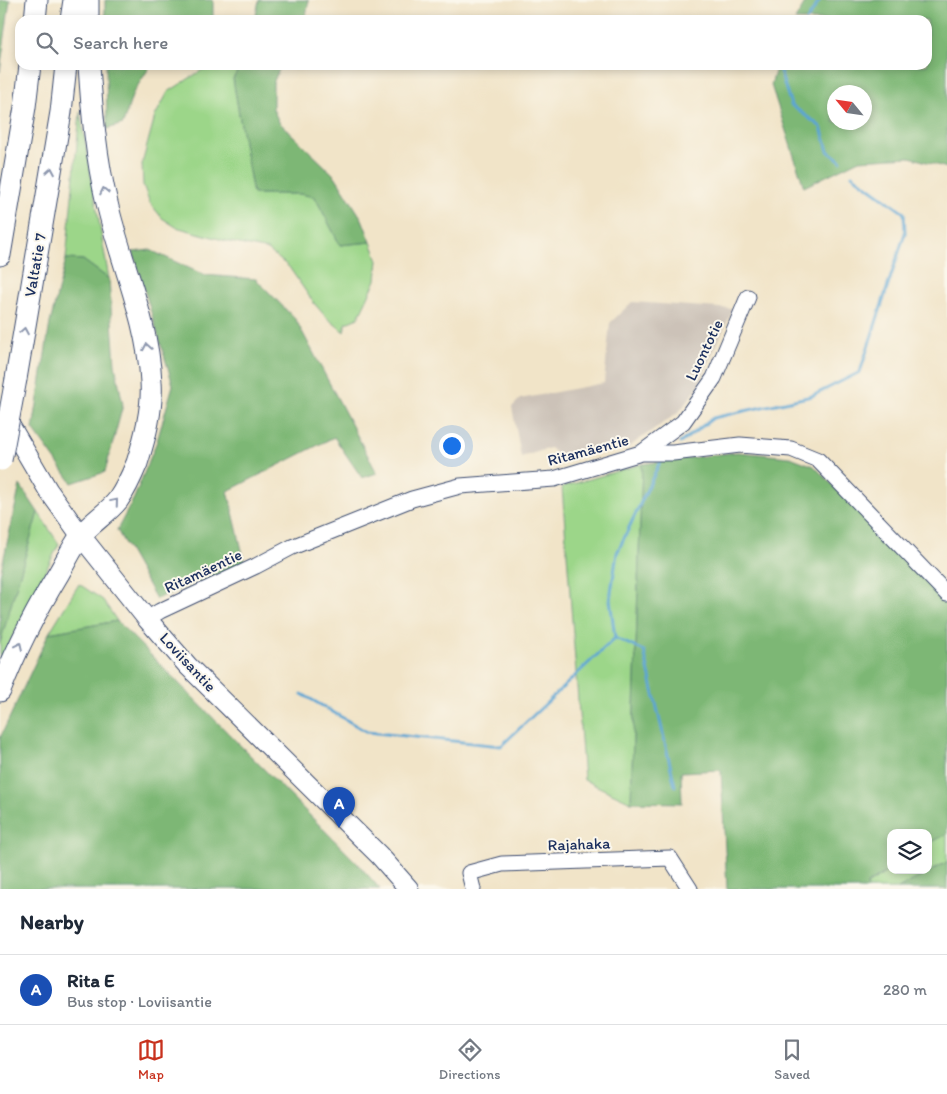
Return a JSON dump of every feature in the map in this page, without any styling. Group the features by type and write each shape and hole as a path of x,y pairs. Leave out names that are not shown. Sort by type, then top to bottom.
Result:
{"highway":[{"path":"36,15 37,0"},
{"path":"72,15 74,0"},
{"path":"88,0 88,15"},
{"path":"0,255 29,70"},
{"name":"Valtatie 7","path":"0,462 16,379 59,122 65,70"},
{"path":"0,691 12,660 38,608 81,536 118,500 136,465 147,427 152,384 144,328 118,246 98,160 92,114 89,70"},
{"path":"0,190 9,139 25,107"}],"main road":[{"name":"Loviisantie","path":"0,408 48,490 81,536 148,619 188,666 379,855 409,889"}],"street":[{"name":"Luontotie","path":"642,454 683,422 714,378 748,297"},
{"name":"Ritamäentie","path":"148,619 160,611 292,547 412,499 460,486 554,480 642,454 673,453 740,445 790,449 818,460 947,594"},
{"name":"Rajahaka","path":"472,889 470,873 502,864 670,858 690,889"}],"shaded area":[{"path":"632,302 733,309 697,388 679,412 627,448 601,445 565,461 550,448 521,457 512,407 520,399 604,383 610,323"}],"green space":[{"path":"0,0 10,0 0,72"},
{"path":"105,0 213,0 213,15 105,15"},
{"path":"259,0 309,0 306,15 256,15"},
{"path":"807,0 947,0 947,168 910,157 859,160 804,187 771,85 776,70 932,70 932,15 798,15"},
{"path":"106,70 148,70 133,93 123,124 107,129"},
{"path":"202,70 238,70 233,79 253,194 300,194 315,197 340,245 371,242 378,260 376,280 358,318 346,323 344,332 325,316 313,302 289,267 268,250 176,227 162,218 150,203 143,185 142,164 155,116 168,92"},
{"path":"238,70 279,70 273,83 273,109 279,122 335,176 362,219 371,242 340,245 315,197 300,194 253,194 233,79"},
{"path":"80,112 109,279 83,260 66,259"},
{"path":"150,250 204,275 256,279 296,320 377,473 362,478 334,437 228,491 245,563 156,599 117,530 134,498 157,441 173,385 133,252"},
{"path":"66,259 83,260 109,279 115,364 123,405 105,472 72,483 33,429 50,323"},
{"path":"737,452 790,457 814,466 947,603 947,834 932,842 932,829 887,829 887,872 867,884 868,889 727,889 721,770 681,772 682,803 631,802 642,464"},
{"path":"642,464 631,802 584,780 562,487"},
{"path":"20,485 38,512 0,643 0,575"},
{"path":"38,512 59,544 0,662 0,643"},
{"path":"79,584 103,600 117,621 49,633"},
{"path":"117,621 358,864 380,889 0,889 0,738 49,633"},
{"path":"947,834 947,862 932,870 932,842"},
{"path":"947,862 947,889 898,889 925,874 932,874 932,870"},
{"path":"887,872 887,874 925,874 898,889 868,889 867,885"}],"waterway":[{"path":"810,15 820,0"},
{"path":"780,70 791,105 821,127 828,151 841,161"},
{"path":"680,443 713,418 812,396 860,372 905,233 904,213 852,175"},
{"path":"660,462 617,553 610,599 615,638 644,651 675,786"},
{"path":"302,694 367,732 501,746 615,638"}],"place":[{"name":"Rita E","path":"339,828"}]}
